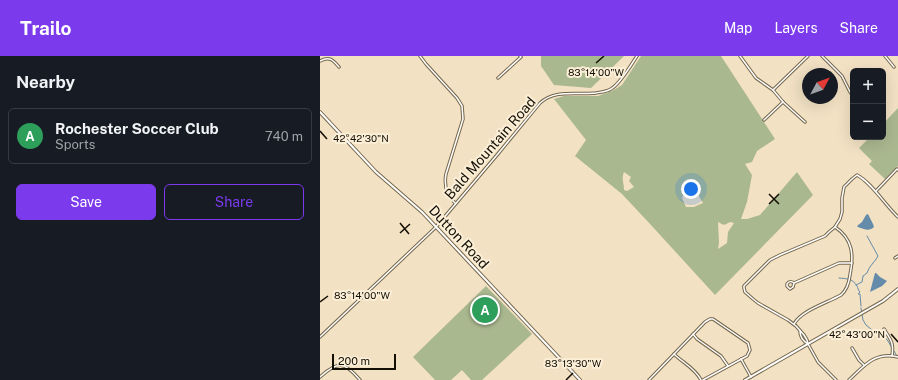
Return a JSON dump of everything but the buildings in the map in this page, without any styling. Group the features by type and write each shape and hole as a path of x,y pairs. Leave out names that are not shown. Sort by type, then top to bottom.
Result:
{"street":[{"path":"420,56 457,98 462,106 462,122 446,174 445,182 449,196 456,203"},
{"path":"498,78 521,57 520,56"},
{"name":"Bald Mountain Road","path":"320,337 436,227 542,101 560,94 588,94 605,92 617,84 637,56"},
{"path":"740,56 756,78 773,90 783,102 805,122"},
{"path":"773,90 808,56"},
{"path":"822,56 842,76 850,92"},
{"path":"885,56 894,67"},
{"path":"320,61 330,58 339,67"},
{"path":"764,120 783,102"},
{"name":"Dutton Road","path":"320,112 380,176 419,209 580,380"},
{"path":"875,191 897,170"},
{"path":"836,380 818,362 808,344 804,342 800,331 794,324 758,303 745,292 744,288 746,284 770,260 825,236 840,219 844,187 857,176 875,191 898,217"},
{"path":"794,324 808,311 843,293 848,286 853,255 848,241 841,231 834,227"},
{"path":"794,283 839,263 852,263"},
{"path":"745,380 869,309 898,289"},
{"path":"648,380 692,334 710,319 713,319 748,343 750,350 747,356 702,380 695,370 674,354"},
{"path":"884,329 892,341 892,356"},
{"path":"692,334 721,356 728,366"},
{"path":"852,348 859,360 864,365"},
{"path":"849,380 864,365 874,359 884,355 898,357"},
{"path":"741,359 751,377"},
{"path":"320,377 333,366 342,365 350,369 360,380"}],"green space":[{"path":"541,56 624,56 591,88 554,85 541,66"},
{"path":"641,56 721,56 775,139 757,151 752,162 745,164 752,175 747,202 741,219 747,219 760,215 797,172 813,195 715,295 622,194 575,156 586,140 554,99 564,96 598,96 612,91 622,85","holes":["624,172 631,177 629,181 634,187 627,191 624,190","690,181 703,203 694,207 686,207 682,198","718,222 724,225 730,222 734,223 728,232 727,243 718,249"]},
{"path":"898,108 898,166 885,179 869,164 872,161 859,148 867,140 886,140 886,121"},
{"path":"486,286 532,334 482,380 471,380 462,370 451,380 435,380 413,357"}],"water":[{"path":"868,214 874,227 868,230 858,227 857,226"},
{"path":"875,273 887,281 882,286 870,292"}],"waterway":[{"path":"856,285 862,282 863,276 867,273 878,256 867,236"},
{"path":"839,278 849,279 855,283 860,292 858,294 860,294 861,306"},
{"path":"861,308 863,320 866,325 877,334 884,336 892,348"},
{"path":"894,351 897,356"}],"place":[{"name":"Rochester Soccer Club","path":"485,310"}]}
